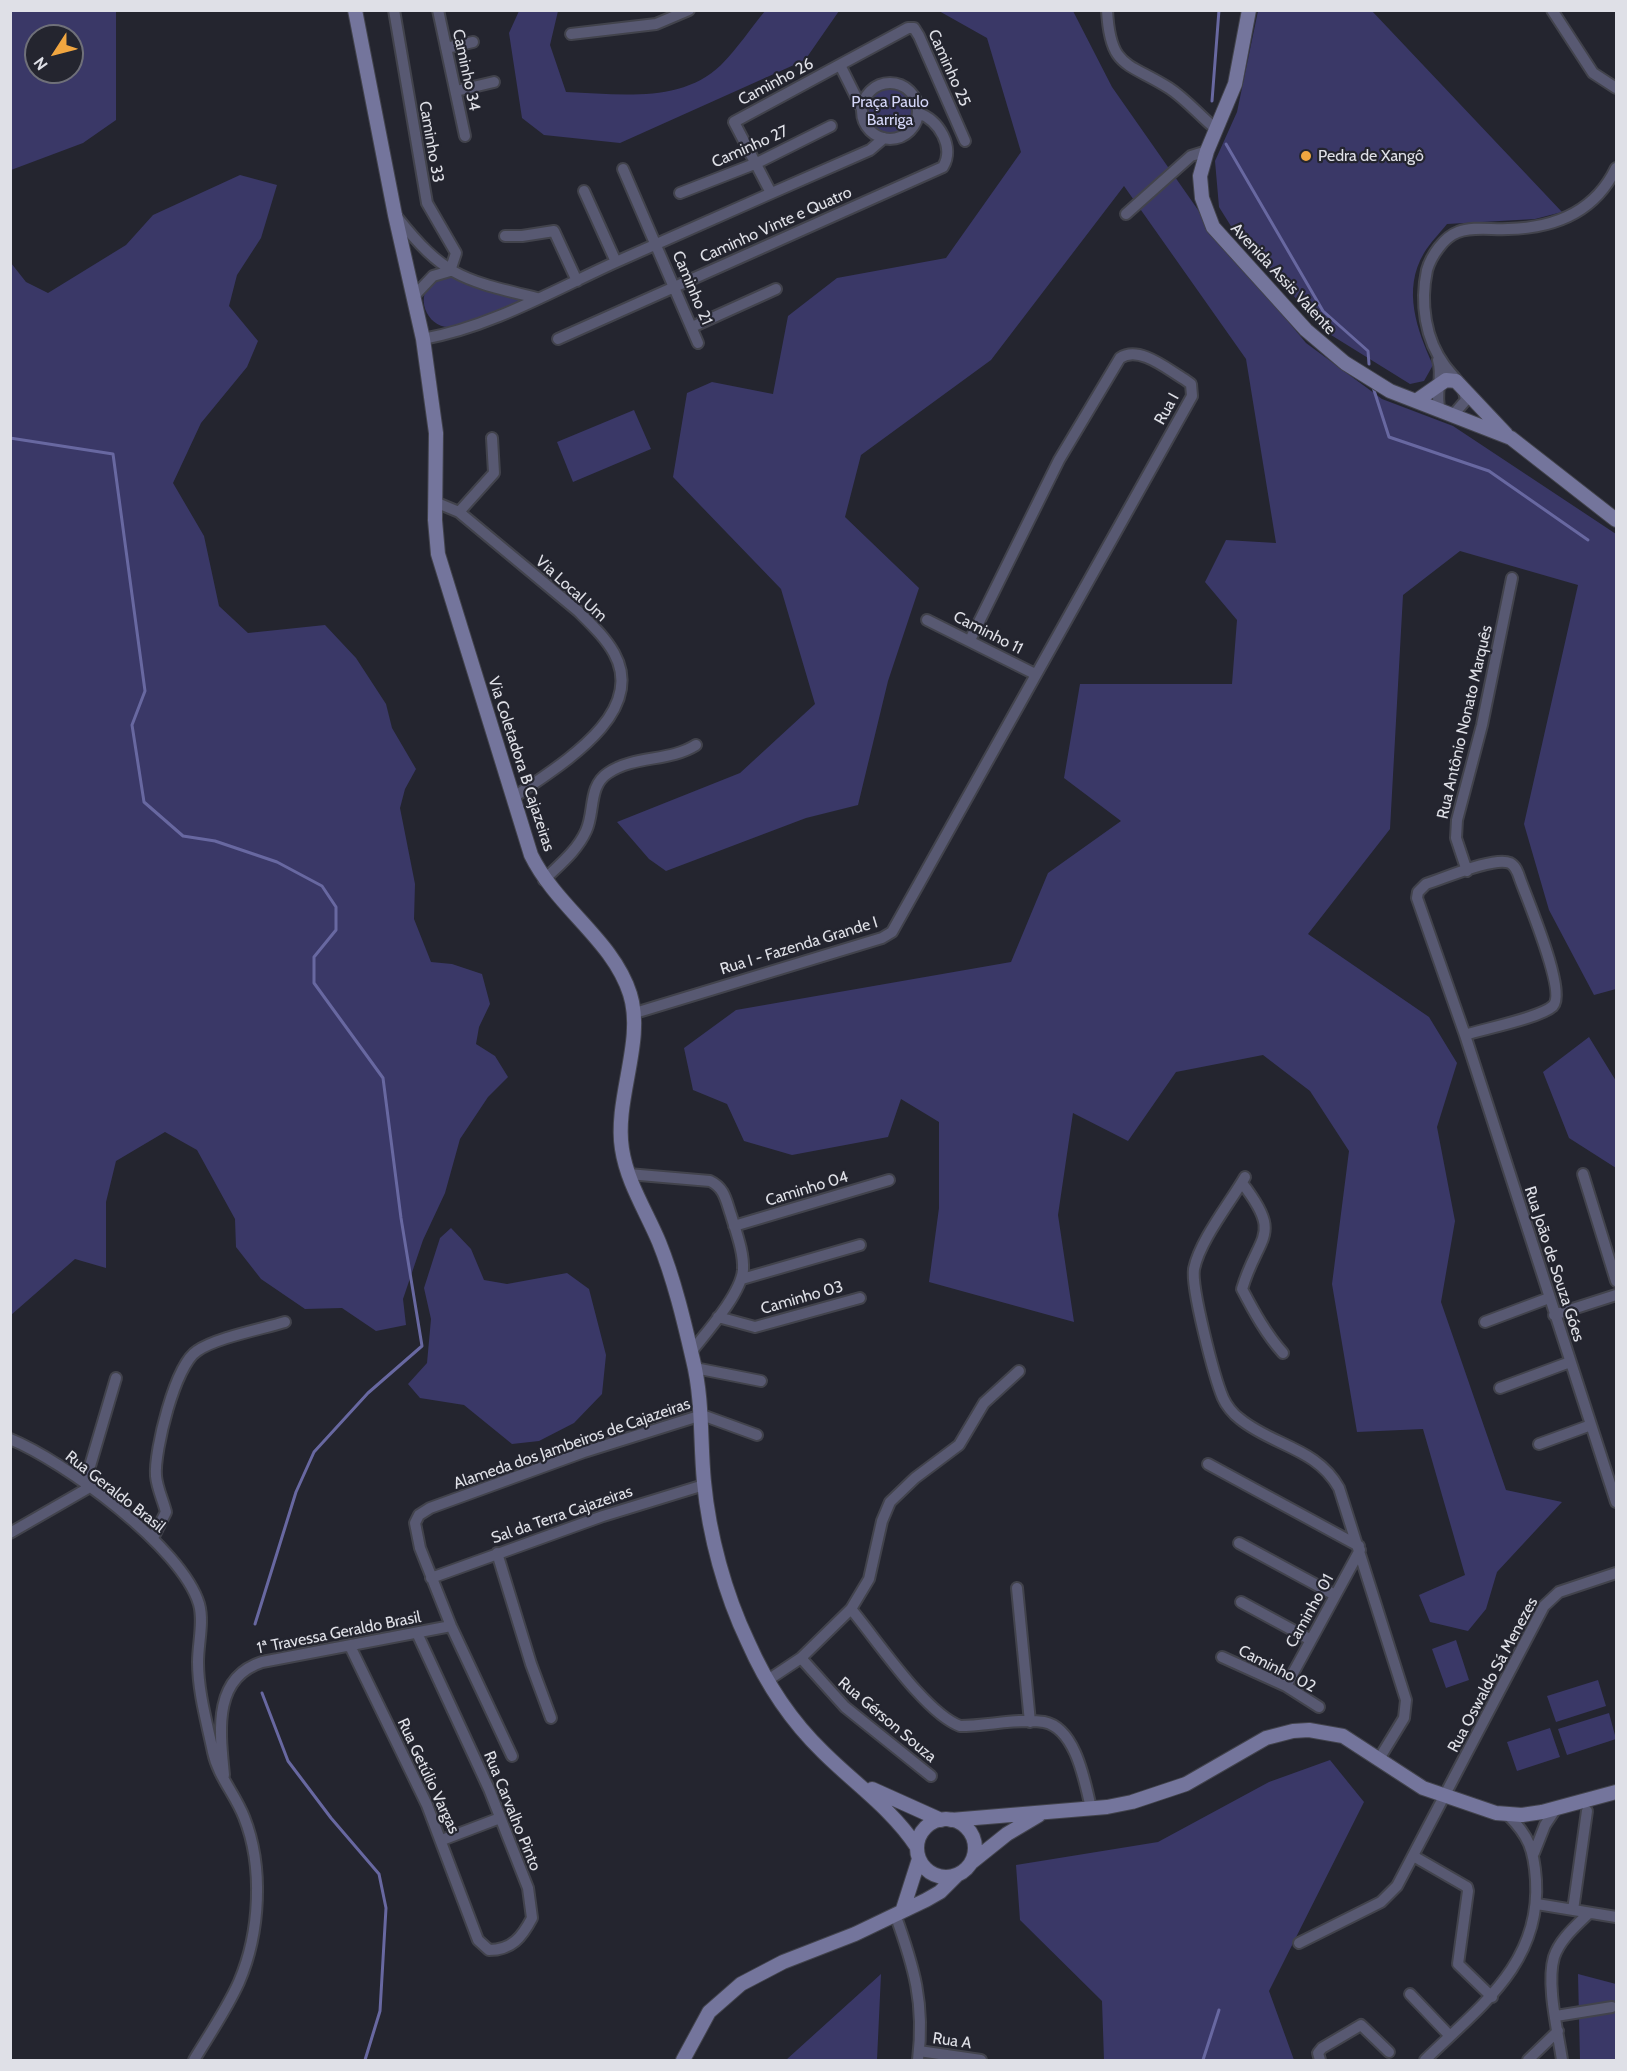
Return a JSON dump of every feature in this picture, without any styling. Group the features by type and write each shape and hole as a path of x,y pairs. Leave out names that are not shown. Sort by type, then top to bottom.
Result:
{"main road":[{"name":"Via Coletadora B Cajazeiras","path":"355,10 395,215 415,295 423,339 436,433 435,502 438,554 531,855 544,880 615,962 624,978 635,1013 621,1132 628,1174 660,1244 692,1352 702,1415 704,1485 718,1553 737,1618 768,1680 790,1715 808,1736 895,1818 918,1853"},
{"name":"Avenida Assis Valente","path":"1249,10 1235,84 1207,151 1200,176 1202,198 1213,227 1327,349 1381,386 1510,438 1617,520"},
{"path":"1416,401 1440,383 1450,379 1462,385 1510,438"},
{"path":"899,1912 924,1829 946,1820 1091,1808 1132,1802 1186,1784 1266,1738 1287,1732 1309,1730 1343,1736 1423,1788 1446,1798 1508,1815 1555,1810 1617,1792"},
{"name":"Via Coletadora B Cajazeiras","path":"855,1780 894,1801 946,1820"},
{"path":"683,2061 710,2012 741,1984 783,1962 855,1934 933,1897 1007,1834 1043,1812"},
{"path":"946,1820 969,1831 974,1852 972,1862"},
{"path":"918,1853 930,1872 947,1877 956,1876"}],"street":[{"name":"Caminho 33","path":"394,10 428,203 456,253 450,271"},
{"name":"Caminho 34","path":"438,10 465,136"},
{"path":"571,34 656,24 689,10"},
{"path":"1107,10 1111,39 1123,62 1132,70 1169,88 1216,129"},
{"path":"1552,10 1593,73 1616,91"},
{"name":"Caminho 25","path":"840,64 902,31 914,28 964,141"},
{"path":"446,48 473,42"},
{"path":"840,64 870,130 884,138 894,139 911,130 918,113 917,102 911,92 902,85 890,83 874,88 861,108"},
{"name":"Caminho 26","path":"771,193 734,122 840,64"},
{"path":"456,91 494,82"},
{"name":"Caminho Vinte e Quatro","path":"558,339 943,167 948,153 943,136 932,121 918,113"},
{"name":"Caminho 27","path":"680,193 757,163 831,126"},
{"path":"423,339 448,334 519,309 537,298 615,262 870,150 884,138"},
{"path":"1126,214 1191,156 1207,151"},
{"path":"1437,354 1462,385 1466,400 1447,412 1437,394 1440,367 1427,329 1425,293 1428,268 1442,243 1457,232 1538,227 1558,223 1587,206 1608,183 1617,168"},
{"name":"Caminho 21","path":"623,169 698,343"},
{"path":"584,191 615,262"},
{"path":"395,215 423,249 450,271 469,281 537,298"},
{"path":"505,236 522,236 550,230 555,233 577,281"},
{"path":"415,295 433,276 450,271"},
{"path":"692,327 776,289"},
{"name":"Rua I","path":"968,796 1192,396 1191,384 1137,353 1127,354 1120,358 1059,460 1024,526 970,640"},
{"path":"459,512 494,473 492,438"},
{"name":"Via Local Um","path":"435,502 459,512 595,628 615,654 620,675 620,695 613,712 598,733 513,798"},
{"name":"Rua Antônio Nonato Marquês","path":"1467,871 1456,838 1457,820 1482,725 1512,578"},
{"name":"Caminho 11","path":"927,620 1035,674"},
{"path":"544,880 575,848 587,830 597,783 608,773 632,762 673,756 696,746"},
{"name":"Rua I - Fazenda Grande I","path":"635,1013 888,936 897,926 968,796"},
{"name":"Rua João de Souza Góes","path":"1465,1035 1543,1012 1555,1005 1557,998 1551,967 1516,868 1513,864 1501,861 1426,884 1418,892 1417,898 1465,1035 1554,1315 1617,1502"},
{"path":"628,1174 710,1181 717,1184 724,1193 743,1259 742,1279 692,1352"},
{"path":"1583,1174 1617,1281"},
{"name":"Caminho 04","path":"734,1226 889,1180"},
{"path":"1283,1353 1265,1333 1258,1313 1242,1289 1266,1230 1265,1216 1244,1180 1200,1252 1193,1281 1224,1399 1241,1420 1323,1465 1339,1488 1406,1700 1404,1718 1378,1759"},
{"path":"742,1279 860,1245"},
{"path":"1554,1315 1617,1295"},
{"name":"Caminho 03","path":"718,1317 755,1327 860,1298"},
{"path":"1485,1322 1549,1298"},
{"path":"153,1538 164,1520 165,1512 156,1466 171,1393 183,1366 199,1349 285,1322"},
{"path":"1500,1388 1570,1362"},
{"path":"695,1368 761,1381"},
{"path":"768,1680 801,1658 851,1609 869,1579 882,1521 890,1502 959,1445 984,1403 1018,1371"},
{"path":"10,1533 87,1485 116,1378"},
{"name":"Alameda dos Jambeiros de Cajazeiras","path":"431,1578 415,1532 415,1523 419,1515 430,1508 584,1452 702,1415 757,1436"},
{"path":"1539,1444 1591,1425"},
{"name":"Rua Geraldo Brasil","path":"10,1439 45,1457 87,1485 153,1538 190,1584 200,1607 199,1682 214,1758 224,1782 244,1817 249,1835 256,1873 256,1911 240,1980 194,2061"},
{"path":"1208,1464 1359,1548"},
{"name":"Sal da Terra Cajazeiras","path":"431,1578 603,1516 704,1485"},
{"path":"1239,1543 1335,1595"},
{"name":"Caminho 01","path":"1286,1686 1359,1548"},
{"path":"497,1553 531,1664 552,1718"},
{"name":"Rua Oswaldo Sá Menezes","path":"1299,1943 1381,1902 1397,1886 1446,1798 1544,1606 1559,1592 1617,1573"},
{"path":"431,1578 512,1756"},
{"path":"1017,1588 1030,1722"},
{"path":"1240,1602 1311,1640"},
{"path":"851,1609 923,1699 950,1722 960,1726 1048,1723 1070,1744 1082,1765 1091,1808"},
{"name":"1ª Travessa Geraldo Brasil","path":"224,1782 221,1718 230,1687 242,1671 262,1662 451,1626"},
{"name":"Rua Carvalho Pinto","path":"417,1633 489,1789 528,1888 532,1918 514,1944 500,1950 489,1950 483,1947 470,1922"},
{"name":"Rua Getúlio Vargas","path":"350,1646 442,1840 470,1922"},
{"name":"Caminho 02","path":"1222,1657 1286,1686 1319,1707"},
{"name":"Rua Gérson Souza","path":"801,1658 845,1707 931,1776"},
{"path":"1534,1853 1545,1825 1555,1810"},
{"path":"1573,1910 1587,1811"},
{"path":"1425,2061 1492,1997 1521,1955 1537,1904 1534,1853 1524,1833 1508,1815"},
{"path":"442,1840 500,1818"},
{"path":"1415,1857 1467,1887 1458,1964 1492,1997"},
{"path":"1537,1904 1617,1917"},
{"path":"899,1912 916,1977 920,2017 918,2056"},
{"path":"1562,2061 1552,1972 1554,1957 1569,1933 1589,1913"},
{"path":"1410,1994 1450,2036"},
{"path":"1556,2016 1612,2007"},
{"path":"1320,2061 1318,2053 1322,2048 1361,2025 1389,2052"},
{"path":"1528,2061 1558,2031"},
{"name":"Rua A","path":"918,2056 981,2061"}],"green space":[{"path":"11,10 116,11 116,120 83,143 11,170"},
{"path":"519,11 558,11 550,45 566,92 627,95 668,91 687,86 705,77 727,59 765,11 839,11 805,60 620,143 544,135 522,118 509,33"},
{"path":"939,11 1073,11 1112,87 1210,227 1306,343 1382,399 1453,426 1616,534 1616,989 1594,995 1549,910 1524,824 1578,585 1460,551 1403,595 1390,829 1308,934 1429,1017 1457,1063 1437,1127 1455,1221 1441,1302 1506,1490 1562,1502 1497,1572 1486,1609 1468,1631 1430,1622 1419,1595 1465,1575 1423,1429 1357,1432 1332,1284 1349,1151 1310,1091 1263,1055 1176,1072 1128,1141 1073,1113 1058,1215 1074,1322 929,1282 939,1208 939,1122 901,1099 888,1137 792,1155 744,1141 727,1104 693,1090 684,1048 736,1010 1011,962 1048,873 1121,821 1064,778 1080,684 1232,684 1237,620 1205,582 1226,540 1276,543 1246,359 1124,186 991,360 861,455 845,517 919,588 888,681 858,805 806,818 666,871 649,859 617,822 740,773 815,704 781,589 673,477 687,393 712,382 773,394 788,316 837,278 946,258 1021,152 987,38"},
{"path":"1258,11 1372,11 1562,212 1535,219 1447,224 1432,242 1417,267 1413,295 1417,324 1433,365 1424,381 1410,384 1331,335 1239,239 1219,207 1215,161 1237,112"},
{"name":"Praça Paulo Barriga","path":"890,88 906,95 913,111 906,127 890,134 874,127 867,111 874,95"},
{"path":"240,175 277,185 261,238 237,275 229,306 258,341 247,367 201,423 173,483 204,536 219,606 248,633 325,625 356,658 386,704 392,728 416,769 405,789 400,808 415,884 414,919 431,962 452,964 482,974 490,1004 479,1027 476,1044 495,1056 508,1077 488,1097 460,1139 445,1193 423,1240 403,1299 406,1325 376,1331 342,1308 305,1309 261,1279 236,1247 235,1219 197,1150 165,1132 116,1161 106,1202 106,1268 75,1259 11,1315 11,263 26,282 48,293 126,245 153,215"},
{"path":"451,276 489,292 521,297 521,301 458,326 443,326 435,323 430,317 426,310 424,294 434,281"},
{"path":"634,410 651,449 573,482 557,442"},
{"path":"1589,1037 1616,1081 1616,1168 1569,1138 1543,1072"},
{"path":"451,1228 471,1249 484,1280 507,1284 567,1273 589,1289 606,1355 602,1394 574,1423 539,1441 512,1444 464,1405 420,1398 408,1384 427,1363 431,1319 424,1288 440,1238"},
{"path":"1456,1640 1469,1680 1446,1688 1432,1649"},
{"path":"1598,1680 1606,1706 1556,1722 1547,1696"},
{"path":"1609,1713 1616,1739 1567,1755 1558,1729"},
{"path":"1550,1728 1560,1757 1517,1771 1507,1742"},
{"path":"1330,1760 1364,1802 1269,1991 1294,2060 1104,2060 1102,2001 1020,1920 1016,1865 1158,1842 1269,1782"},
{"path":"881,1974 877,2060 786,2060"},
{"path":"1578,1974 1616,1984 1616,2060 1580,2060"}],"waterway":[{"path":"1212,101 1219,10"},
{"path":"1226,144 1323,311 1368,351 1369,364"},
{"path":"1372,384 1389,437 1489,471 1588,540"},
{"path":"10,438 113,454 145,691 132,725 144,802 183,836 215,841 277,862 322,886 336,907 336,930 314,957 314,983 383,1078 401,1218 422,1346 368,1393 314,1452 296,1492 255,1624"},
{"path":"262,1693 288,1761 331,1818 379,1874 386,1908 380,2011 365,2060"},
{"path":"1203,2060 1219,2010"}],"place":[{"name":"Pedra de Xangô","path":"1306,156"}]}
